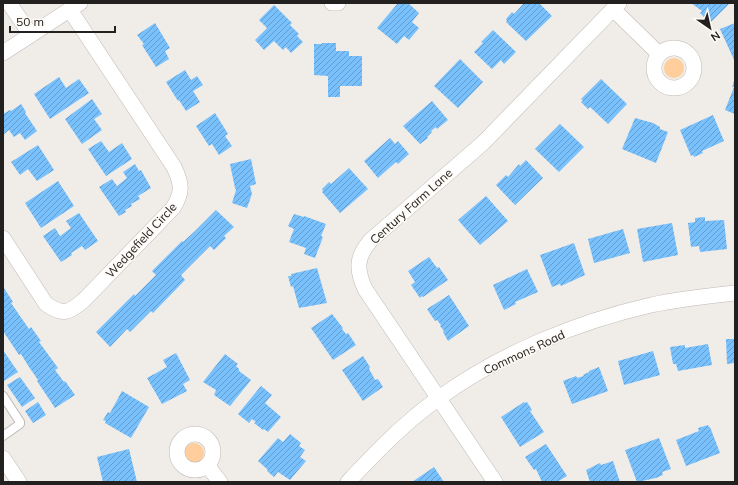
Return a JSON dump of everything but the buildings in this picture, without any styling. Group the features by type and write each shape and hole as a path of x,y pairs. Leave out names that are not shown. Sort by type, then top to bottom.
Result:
{"street":[{"path":"9,3 31,35"},
{"path":"332,3 338,3"},
{"path":"3,54 75,6"},
{"name":"Wedgefield Circle","path":"3,238 46,304 54,310 62,312 68,311 84,300 173,208 179,198 181,189 179,178 174,167 75,6"},
{"path":"616,6 659,54"},
{"name":"Century Farm Lane","path":"495,482 365,289 358,272 360,256 364,248 371,240 483,143 616,6"},
{"name":"Commons Road","path":"348,482 393,436 439,398 505,358 541,341 614,314 690,298 735,293"},
{"path":"3,458 19,482"},
{"path":"207,465 220,482"}],"lane":[{"path":"3,396 20,422 20,424 3,436"}],"shaded area":[{"path":"674,58 681,61 684,68 681,75 674,78 667,75 664,68 667,61"},
{"path":"194,443 201,446 204,453 201,460 194,463 187,460 184,453 187,446"}]}
